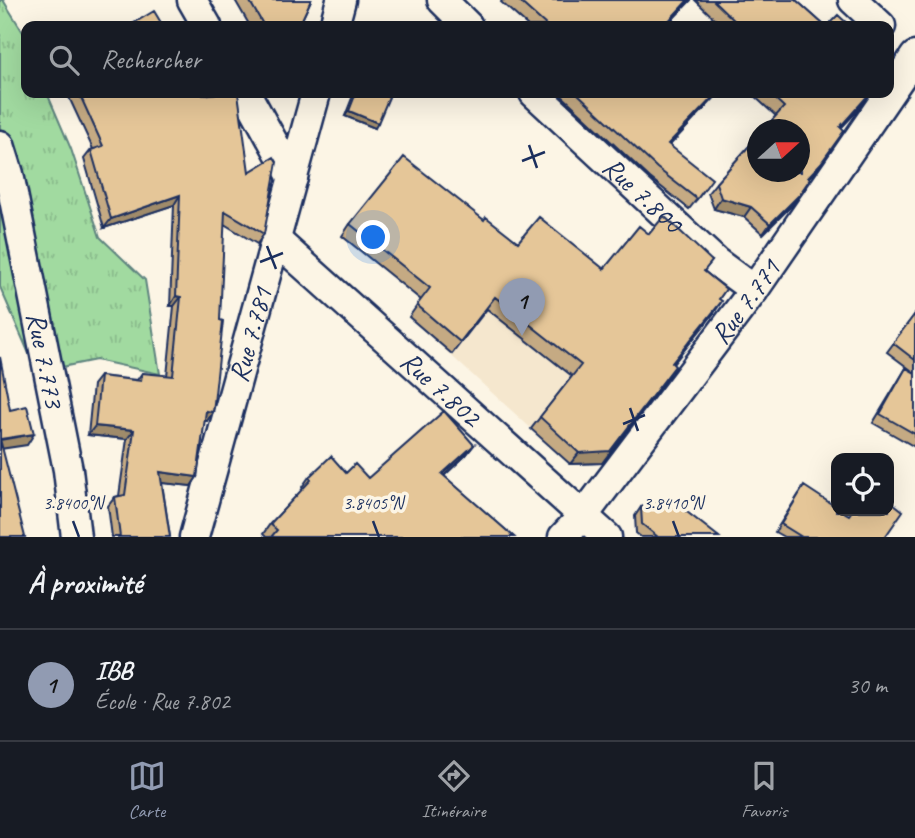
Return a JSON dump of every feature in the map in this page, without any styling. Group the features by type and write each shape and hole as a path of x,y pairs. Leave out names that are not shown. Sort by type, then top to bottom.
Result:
{"street":[{"path":"192,0 204,21"},
{"path":"335,21 341,0"},
{"path":"442,0 463,21"},
{"path":"853,0 876,21"},
{"path":"894,39 915,58"},
{"name":"Rue 7.771","path":"894,88 915,58"},
{"path":"249,98 293,178"},
{"name":"Rue 7.781","path":"194,537 315,98"},
{"name":"Rue 7.800","path":"539,98 716,262 754,290"},
{"name":"Rue 7.771","path":"563,537 583,515 754,290 887,98"},
{"name":"Rue 7.773","path":"0,145 12,187 68,470 76,537"},
{"name":"Rue 7.802","path":"276,240 607,537"}],"shaded area":[{"path":"478,229 668,379 602,463 570,464 409,317"}],"green space":[{"path":"0,0 3,0 21,29 21,98 49,98 71,149 100,237 145,280 160,374 96,360 37,372 0,287"}],"building":[{"path":"249,0 311,0 301,21 261,21"},
{"path":"518,0 688,0 669,21 541,21"},
{"path":"713,0 796,0 819,21 735,21"},
{"path":"154,11 160,21 137,21"},
{"path":"838,15 845,21 832,21"},
{"path":"81,98 239,98 249,172 274,157 277,162 264,234 225,211 220,320 223,321 213,412 206,411 197,477 160,472 170,537 120,537 115,497 125,495 134,430 95,426 100,376 141,381 142,373 173,376 181,297 176,296 180,195 111,219 91,150 103,146"},
{"path":"354,98 389,98 378,123 349,111"},
{"path":"582,98 712,98 668,144 712,179 697,199 657,168"},
{"path":"774,98 866,98 840,127 844,131 810,175 810,119 773,119 784,107"},
{"path":"747,148 747,182 808,182 770,224 751,207 721,198 716,183"},
{"path":"404,157 484,220 486,217 518,242 539,217 604,269 639,226 649,234 664,216 712,261 704,271 726,289 719,299 722,301 672,363 675,366 610,451 579,453 540,417 581,365 495,297 460,342 417,305 430,288 350,224"},
{"path":"915,314 915,360 893,343"},
{"path":"0,357 10,410 27,406 34,434 0,439"},
{"path":"906,368 915,373 915,434 880,414"},
{"path":"444,411 474,445 442,474 514,537 271,537 277,530 270,524 311,480 309,477 331,456 346,473 355,464 368,478"},
{"path":"0,439 25,537 0,537"},
{"path":"804,486 831,504 831,516 894,516 894,504 903,511 885,537 802,537 781,524"},
{"path":"669,498 719,537 658,537 642,524 641,507"}],"place":[{"name":"IBB","path":"522,336"}]}
